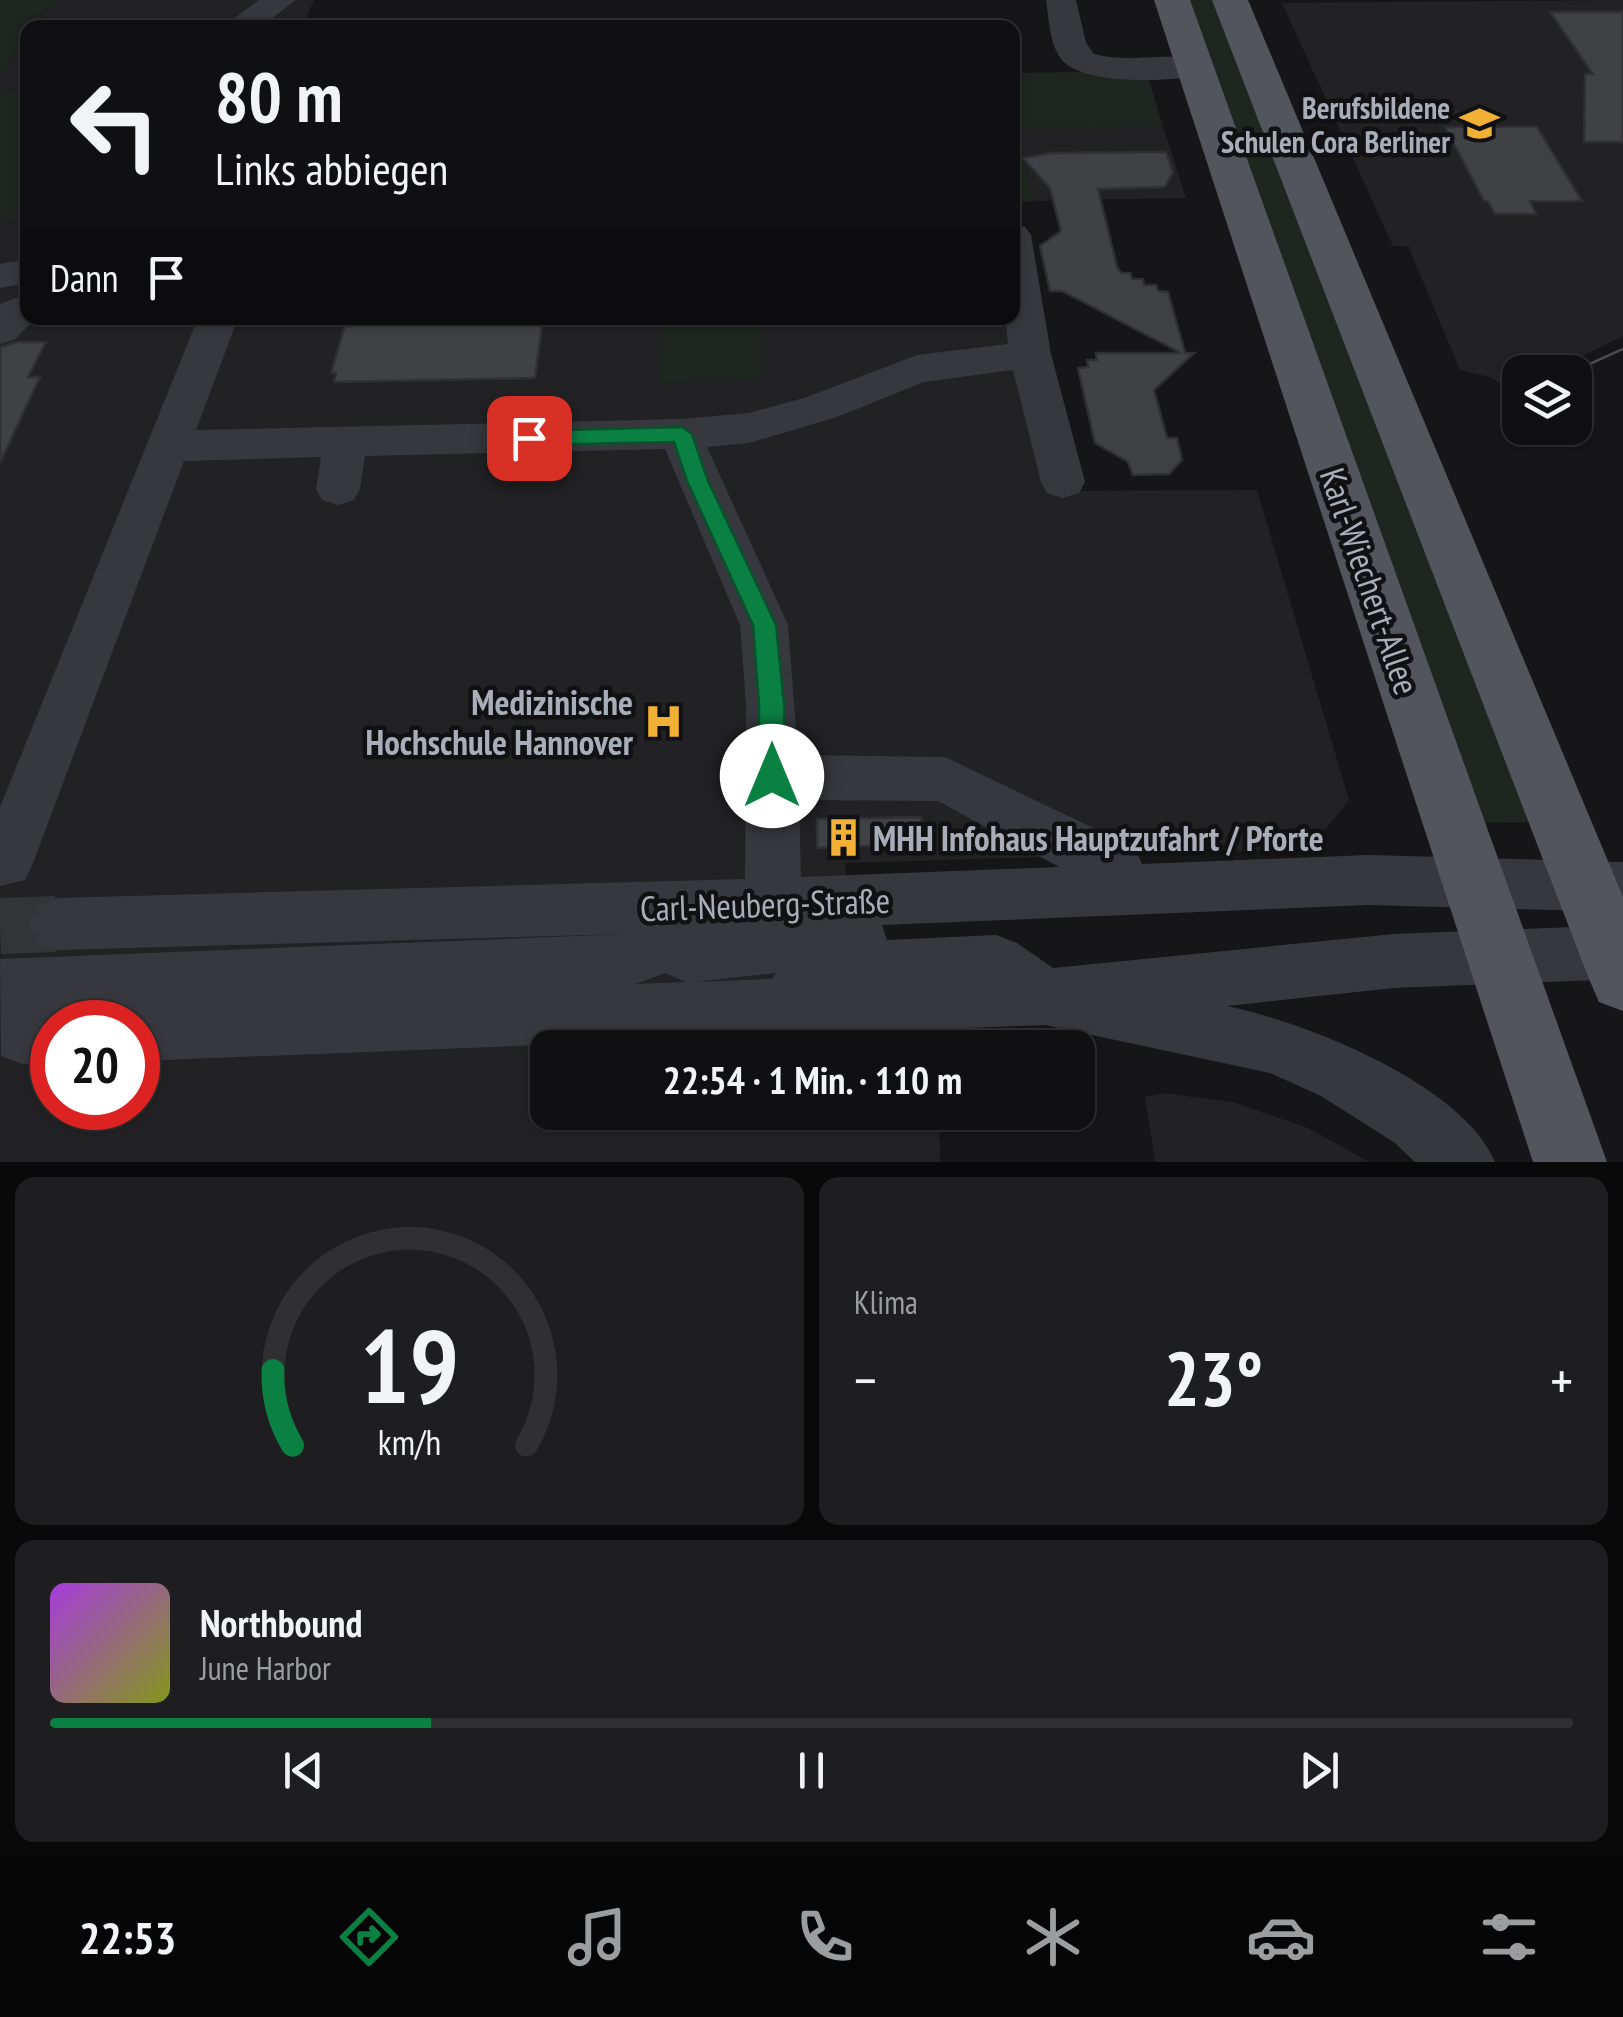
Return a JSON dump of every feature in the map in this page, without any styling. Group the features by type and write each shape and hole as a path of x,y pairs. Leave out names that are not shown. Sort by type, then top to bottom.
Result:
{"main road":[{"name":"Karl-Wiechert-Allee","path":"1172,0 1570,1162"},
{"path":"1230,0 1605,886 1620,962"}],"street":[{"path":"249,20 282,0"},
{"path":"1061,0 1074,55 1082,61 1108,67 1194,67"},
{"path":"1020,282 1030,354 1063,482"},
{"path":"0,331 20,310"},
{"path":"1025,312 1067,312"},
{"path":"5,863 215,325"},
{"path":"165,446 682,434 749,428 822,407 918,370 1030,354"},
{"path":"618,964 773,904 772,704 764,625 698,481 682,434"},
{"path":"338,490 345,442"},
{"path":"772,776 945,779 1090,856 1121,878"},
{"path":"25,1019 36,982 618,964 812,941 1002,929 1121,878"},
{"name":"Carl-Neuberg-Straße","path":"58,924 773,904 1121,878 1605,886"},
{"path":"160,1031 1045,998 1394,961 1499,956 1620,962"},
{"path":"1045,998 1275,1045 1343,1075 1417,1121 1462,1162"}],"shaded area":[{"path":"0,0 55,0 39,20 20,20 20,45 0,75"},
{"path":"55,0 314,0 305,20 39,20"},
{"path":"1171,0 1229,0 1560,822 1452,823"},
{"name":"Berufsbildene Schulen Cora Berliner","path":"1623,0 1623,336 1584,355 1502,355 1502,385 1490,377 1460,370 1408,246 1393,246 1282,3"},
{"path":"20,45 20,93 0,93 0,75"},
{"path":"1146,71 1163,126 1020,128 1020,73"},
{"path":"0,93 20,93 20,218 0,218"},
{"path":"1163,126 1186,198 1031,201 1020,128"},
{"path":"1020,128 1031,201 1020,202"},
{"name":"Medizinische Hochschule Hannover","path":"0,218 20,218 20,325 1014,325 1065,491 1257,490 1349,800 1310,849 845,863 852,1030 530,1030 530,1130 939,1130 940,1162 0,1162"},
{"path":"662,325 761,325 761,380 660,383"},
{"path":"1165,1093 1233,1102 1308,1128 1369,1162 1155,1162 1145,1097"}],"building":[{"path":"1550,12 1623,12 1623,142 1584,142 1585,74 1593,74"},
{"path":"1445,127 1537,127 1582,201 1530,201 1536,214 1495,214 1488,201 1484,201"},
{"path":"1166,152 1173,172 1165,187 1098,189 1117,267 1121,273 1130,273 1132,279 1143,279 1144,285 1156,285 1158,291 1168,292 1185,353 1194,353 1154,390 1167,438 1177,438 1182,460 1169,474 1133,475 1128,462 1095,443 1078,368 1088,367 1087,360 1097,360 1096,353 1181,353 1062,291 1050,291 1040,246 1061,231 1050,188 1023,158 1051,153"},
{"path":"345,325 542,325 535,378 334,382 336,373 331,373"},
{"path":"17,342 46,342 28,377 40,377 0,463 0,347"},
{"path":"921,817 922,844 817,848 817,819"}],"tunnel":[{"path":"0,926 58,924"}],"tram line":[{"path":"1592,363 1623,349"}],"place":[{"name":"Berufsbildene Schulen Cora Berliner","path":"1480,124"},
{"name":"Medizinische Hochschule Hannover","path":"663,722"},
{"name":"MHH Infohaus Hauptzufahrt / Pforte","path":"843,838"}],"route":[{"path":"529,438 682,434 698,481 764,625 772,704 772,776"}]}
